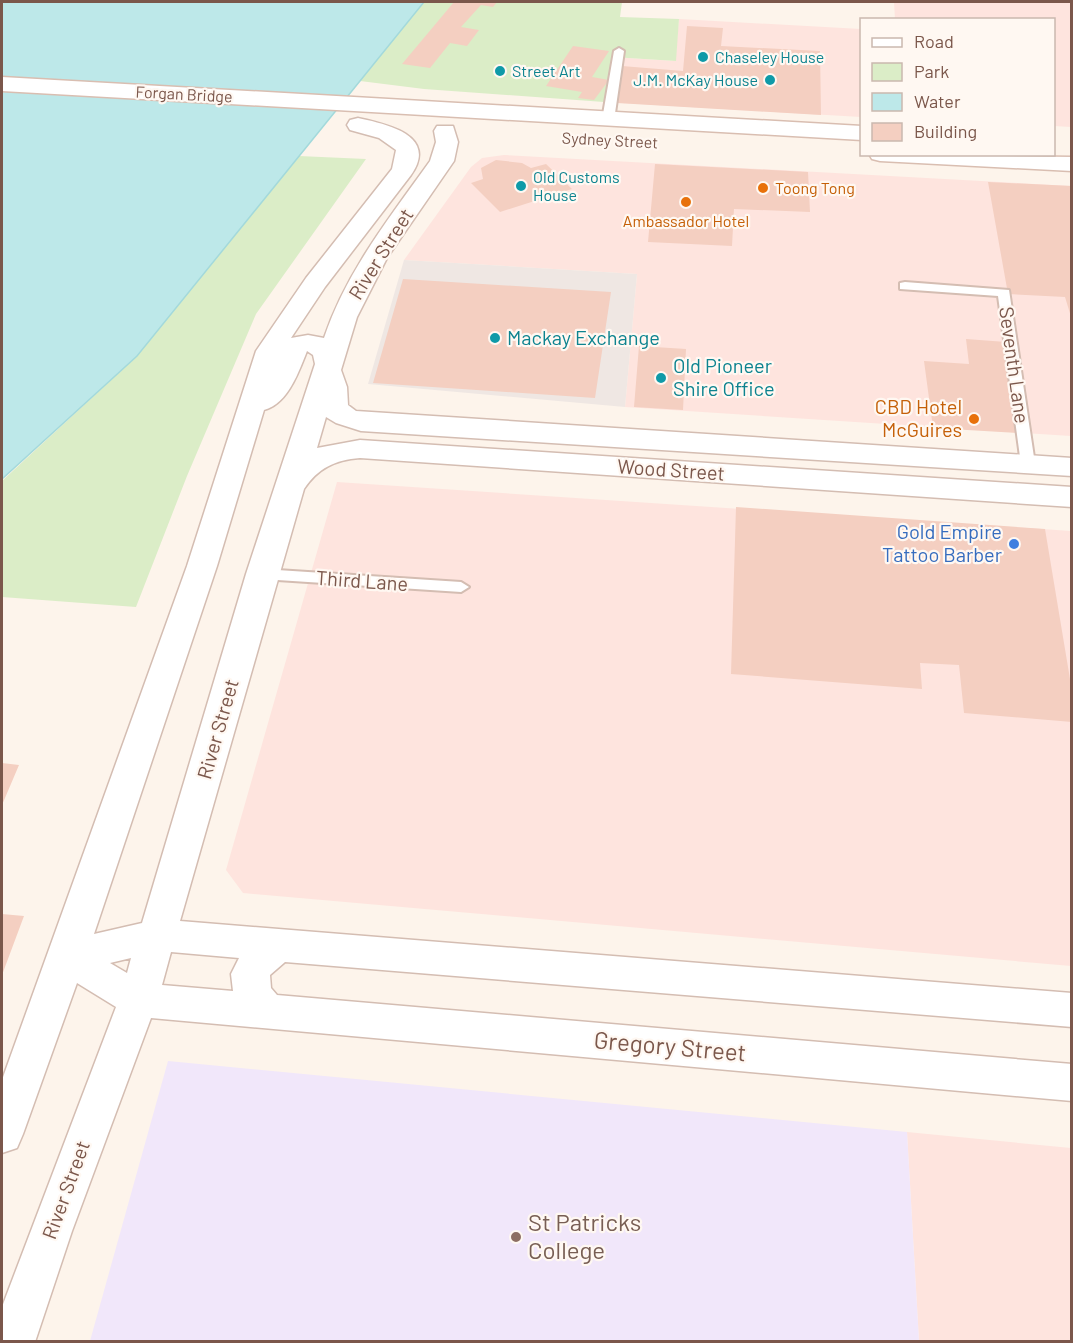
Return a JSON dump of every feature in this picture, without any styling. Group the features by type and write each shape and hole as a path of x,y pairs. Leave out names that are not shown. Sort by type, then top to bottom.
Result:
{"street":[{"name":"Forgan Bridge","path":"2,84 362,114"},
{"name":"Forgan Bridge","path":"2,105 362,114"},
{"name":"Sydney Street","path":"362,114 391,105 860,134"},
{"path":"391,105 427,114 440,122 445,130"},
{"path":"362,114 445,130 499,134"},
{"name":"River Street","path":"2,1134 68,957 202,566 266,359 276,339 315,283 403,170 408,158 406,147 396,137 362,114"},
{"path":"608,120 625,141"},
{"name":"River Street","path":"12,1341 50,1231 138,1000 262,574 350,303 368,268 442,161 447,142 445,130"},
{"name":"Sydney Street","path":"592,140 860,154"},
{"path":"1055,144 1071,144"},
{"path":"918,156 1071,164"},
{"path":"249,411 281,382 293,348 297,344 318,345 326,352 328,366"},
{"name":"Wood Street","path":"328,366 333,387 334,408 356,421 644,454 861,483 1071,497"},
{"name":"Wood Street","path":"288,491 309,462 351,449 644,454 859,454 1071,468"},
{"path":"859,454 861,483"},
{"path":"1028,464 1034,494"},
{"path":"68,957 158,935 1071,1010"},
{"path":"268,1012 251,993 250,976 258,960 282,945"},
{"name":"Gregory Street","path":"68,957 138,1000 1071,1083"}],"lane":[{"path":"608,120 619,51"},
{"name":"Seventh Lane","path":"905,286 1004,292 1028,464"},
{"name":"Third Lane","path":"262,574 461,587"}],"shaded area":[{"path":"894,2 1071,2 1071,127 1055,126 1055,18 895,18"},
{"path":"679,19 860,29 860,117 604,102 612,57 675,61"},
{"path":"504,155 1071,186 1071,436 625,407 637,274 404,260 471,167 482,158"},
{"name":"Mackay Exchange","path":"404,260 637,274 625,407 368,384"},
{"path":"337,482 1071,531 1071,966 243,893 226,870"},
{"name":"St Patricks College","path":"168,1061 907,1132 919,1341 90,1341"},
{"path":"907,1132 1071,1148 1071,1341 919,1341"}],"green space":[{"path":"424,2 622,2 620,17 679,19 676,61 612,57 604,102 424,89 360,81"},
{"path":"299,156 366,159 256,314 187,476 136,607 2,597 2,481 137,356"}],"water":[{"path":"2,2 424,2 137,356 2,479"}],"building":[{"path":"454,2 497,2 493,7 481,5 461,27 479,30 467,46 450,43 430,68 402,64"},
{"path":"687,26 723,28 721,46 820,51 821,115 617,103 622,66 683,71"},
{"path":"573,46 609,51 592,77 609,80 594,100 578,98 582,92 546,86"},
{"name":"Old Customs House","path":"496,160 522,163 531,168 546,164 572,189 500,212 471,183 483,179 481,168"},
{"path":"655,164 808,172 810,212 734,209 732,246 648,242"},
{"path":"988,182 1072,186 1072,320 1065,297 1008,294"},
{"name":"Mackay Exchange","path":"403,279 611,292 595,398 373,383"},
{"path":"966,339 1006,342 1019,433 933,428 924,361 969,364"},
{"name":"Old Pioneer Shire Office","path":"639,346 686,349 683,410 634,407"},
{"path":"736,507 1045,529 1072,691 1072,722 964,713 959,665 920,663 922,689 731,674"},
{"path":"2,763 19,765 2,805"},
{"path":"2,914 24,916 2,975"}],"place":[{"name":"Chaseley House","path":"703,57"},
{"name":"Street Art","path":"500,71"},
{"name":"J.M. McKay House","path":"770,80"},
{"name":"Old Customs House","path":"521,186"},
{"name":"Toong Tong","path":"763,188"},
{"name":"Ambassador Hotel","path":"686,202"},
{"name":"Mackay Exchange","path":"495,338"},
{"name":"Old Pioneer Shire Office","path":"661,378"},
{"name":"CBD Hotel McGuires","path":"974,419"},
{"name":"Gold Empire Tattoo Barber","path":"1014,544"},
{"name":"St Patricks College","path":"516,1237"}]}
